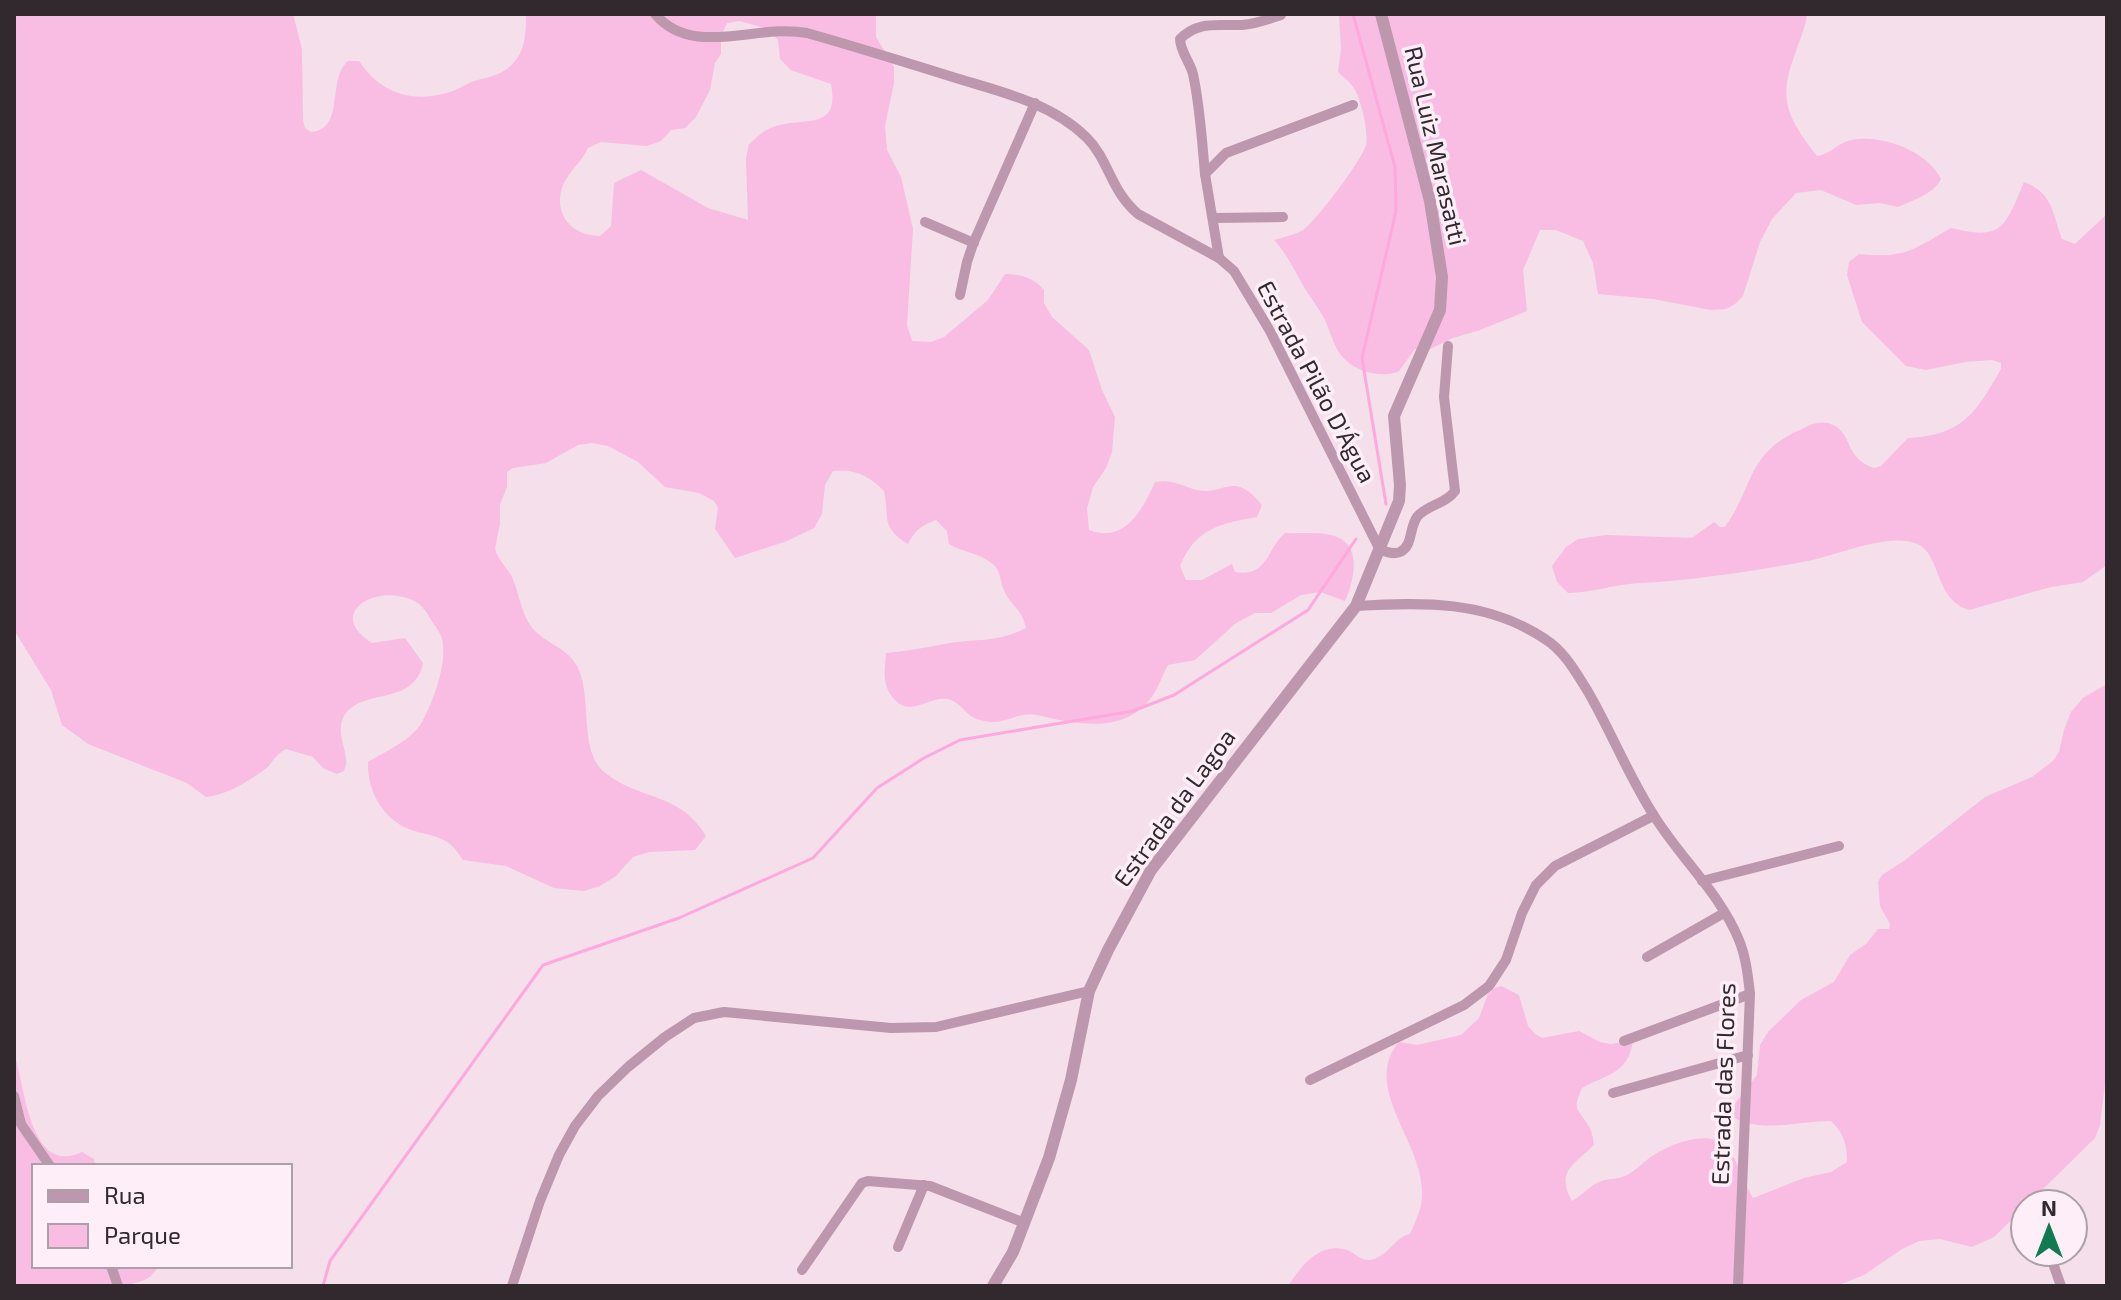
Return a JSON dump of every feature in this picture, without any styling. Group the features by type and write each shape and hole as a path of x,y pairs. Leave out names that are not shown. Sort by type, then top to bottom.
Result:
{"street":[{"name":"Estrada Pilão D'Água","path":"655,14 671,30 687,36 710,38 789,31 807,33 1035,103 1088,140 1119,196 1138,214 1219,258 1234,271 1270,331 1380,550"},
{"name":"Rua Luiz Marasatti","path":"1356,606 1399,501 1394,416 1434,325 1442,295 1430,201 1381,14"},
{"path":"1219,258 1194,81 1180,39 1192,29 1207,24 1244,25 1281,15"},
{"path":"960,295 974,243 1035,103"},
{"path":"1205,174 1226,153 1353,105"},
{"path":"1214,218 1283,217"},
{"path":"925,222 974,243"},
{"path":"1380,550 1400,552 1408,546 1415,519 1455,491 1444,397 1448,346"},
{"name":"Estrada das Flores","path":"1356,606 1424,602 1491,613 1522,625 1547,640 1561,652 1581,680 1653,816 1724,913 1739,940 1747,966 1750,994 1738,1286"},
{"name":"Estrada da Lagoa","path":"993,1286 1013,1252 1025,1223 1060,1119 1089,991 1108,950 1151,870 1356,606"},
{"path":"1310,1080 1464,1005 1489,986 1506,960 1522,913 1536,885 1566,859 1653,816"},
{"path":"1702,881 1839,846"},
{"path":"1647,957 1724,913"},
{"path":"512,1286 540,1201 575,1126 598,1096 628,1067 694,1018 724,1012 891,1028 936,1027 1089,991"},
{"path":"1624,1041 1750,994"},
{"path":"1613,1093 1748,1055"},
{"path":"14,1096 21,1124 49,1164"},
{"path":"802,1270 862,1183 924,1185 1025,1223"},
{"path":"898,1247 924,1185"}],"green space":[{"path":"14,14 293,14 302,49 303,120 305,128 311,132 322,129 328,122 338,80 348,61 359,61 377,81 398,93 423,97 450,92 498,74 511,65 523,45 526,14 876,14 876,37 894,67 894,83 885,126 887,150 901,177 913,229 907,325 912,341 931,342 944,337 988,300 1005,274 1031,280 1044,290 1044,303 1052,317 1089,350 1115,417 1112,452 1093,487 1087,508 1089,530 1112,532 1131,522 1155,482 1176,483 1205,491 1238,486 1251,493 1262,505 1257,517 1210,530 1193,543 1180,566 1186,580 1202,580 1232,564 1235,572 1254,571 1285,533 1318,533 1337,537 1350,549 1354,566 1345,601 1320,592 1301,595 1271,613 1255,613 1236,623 1195,660 1168,665 1151,698 1127,718 1098,724 1029,714 1002,721 986,721 973,718 956,703 946,699 909,707 902,705 895,700 886,683 886,653 1006,636 1026,628 1022,616 1007,596 994,565 949,544 947,531 936,520 919,529 908,544 899,538 888,522 884,491 867,477 855,472 833,471 825,485 822,514 814,528 787,541 735,558 715,529 718,508 714,501 699,493 665,487 638,462 608,446 592,443 578,445 546,463 513,468 507,472 495,549 511,575 530,625 577,666 582,678 588,737 596,762 618,781 684,812 706,836 695,850 649,852 633,857 616,876 584,891 554,888 506,866 463,860 446,841 399,824 378,802 370,783 368,762 398,745 417,729 431,704 443,659 441,635 425,611 412,600 393,595 379,596 359,606 354,614 359,633 372,643 405,638 423,663 418,677 409,686 352,707 344,716 341,727 346,760 344,771 337,774 323,768 313,757 286,749 267,768 244,783 222,794 206,797 187,783 88,744 62,725 51,690 14,630","holes":["740,21 767,29 778,40 780,59 791,70 831,84 832,99 825,116 772,127 749,144 746,158 748,220 708,208 641,170 614,183 611,226 600,236 573,228 562,214 560,196 563,185 588,148 601,142 647,146 661,141 671,130 685,128 696,117 710,90 715,63 721,54 721,36 727,23"]},
{"path":"1339,14 1807,14 1789,72 1787,98 1793,121 1817,156 1847,141 1890,142 1925,160 1941,179 1928,193 1898,207 1880,203 1856,205 1821,190 1796,193 1772,219 1760,242 1743,296 1726,309 1711,310 1653,299 1598,294 1593,263 1583,241 1556,230 1540,230 1523,270 1527,311 1426,351 1415,349 1399,371 1379,374 1365,371 1352,365 1339,352 1322,314 1274,240 1303,230 1310,224 1348,176 1366,145 1365,125 1357,95 1352,85 1338,72 1341,49"},
{"path":"2024,182 2034,186 2046,198 2062,239 2075,244 2107,214 2107,565 2083,582 2051,587 1969,610 1949,596 1924,548 1904,541 1876,543 1808,561 1766,568 1586,592 1568,593 1557,582 1552,566 1566,547 1578,539 1606,535 1692,538 1714,522 1725,527 1754,470 1771,448 1811,425 1826,423 1839,429 1858,458 1874,468 1881,466 1908,438 1942,432 1965,419 1983,398 2001,369 2001,363 1992,360 1965,362 1926,370 1906,366 1862,322 1847,275 1849,262 1859,254 1887,255 1908,251 1951,228 1968,232 1992,231 2006,220"},
{"path":"2107,684 2107,1068 2100,1125 2095,1138 2044,1188 2009,1188 2009,1222 1994,1237 1972,1247 1940,1239 1919,1241 1864,1275 1836,1286 1288,1286 1319,1252 1337,1248 1370,1260 1410,1234 1421,1205 1422,1184 1391,1100 1387,1080 1389,1061 1399,1042 1417,1045 1461,1035 1479,1018 1488,994 1501,986 1519,995 1528,1026 1542,1038 1579,1031 1610,1044 1633,1041 1621,1067 1582,1088 1579,1095 1577,1108 1590,1129 1594,1145 1566,1175 1567,1191 1572,1201 1597,1183 1627,1175 1663,1150 1695,1139 1715,1140 1728,1149 1753,1198 1804,1178 1831,1172 1847,1162 1844,1140 1831,1121 1764,1125 1752,1124 1727,1114 1757,1075 1760,1045 1768,1032 1801,1000 1834,982 1850,955 1866,944 1878,929 1889,929 1890,924 1880,906 1878,882 1882,875 1985,797 2032,777 2053,761 2059,752 2071,712 2083,698"},
{"path":"14,1053 26,1105 40,1140 51,1152 64,1156 82,1152 94,1159 95,1164 32,1164 32,1268 157,1268 148,1278 132,1286 14,1286"}],"waterway":[{"path":"1353,14 1395,167 1396,211 1362,358 1386,504"},
{"path":"323,1286 330,1261 543,965 679,918 813,858 877,788 924,758 960,740 1133,711 1174,695 1308,610 1356,539"}]}
